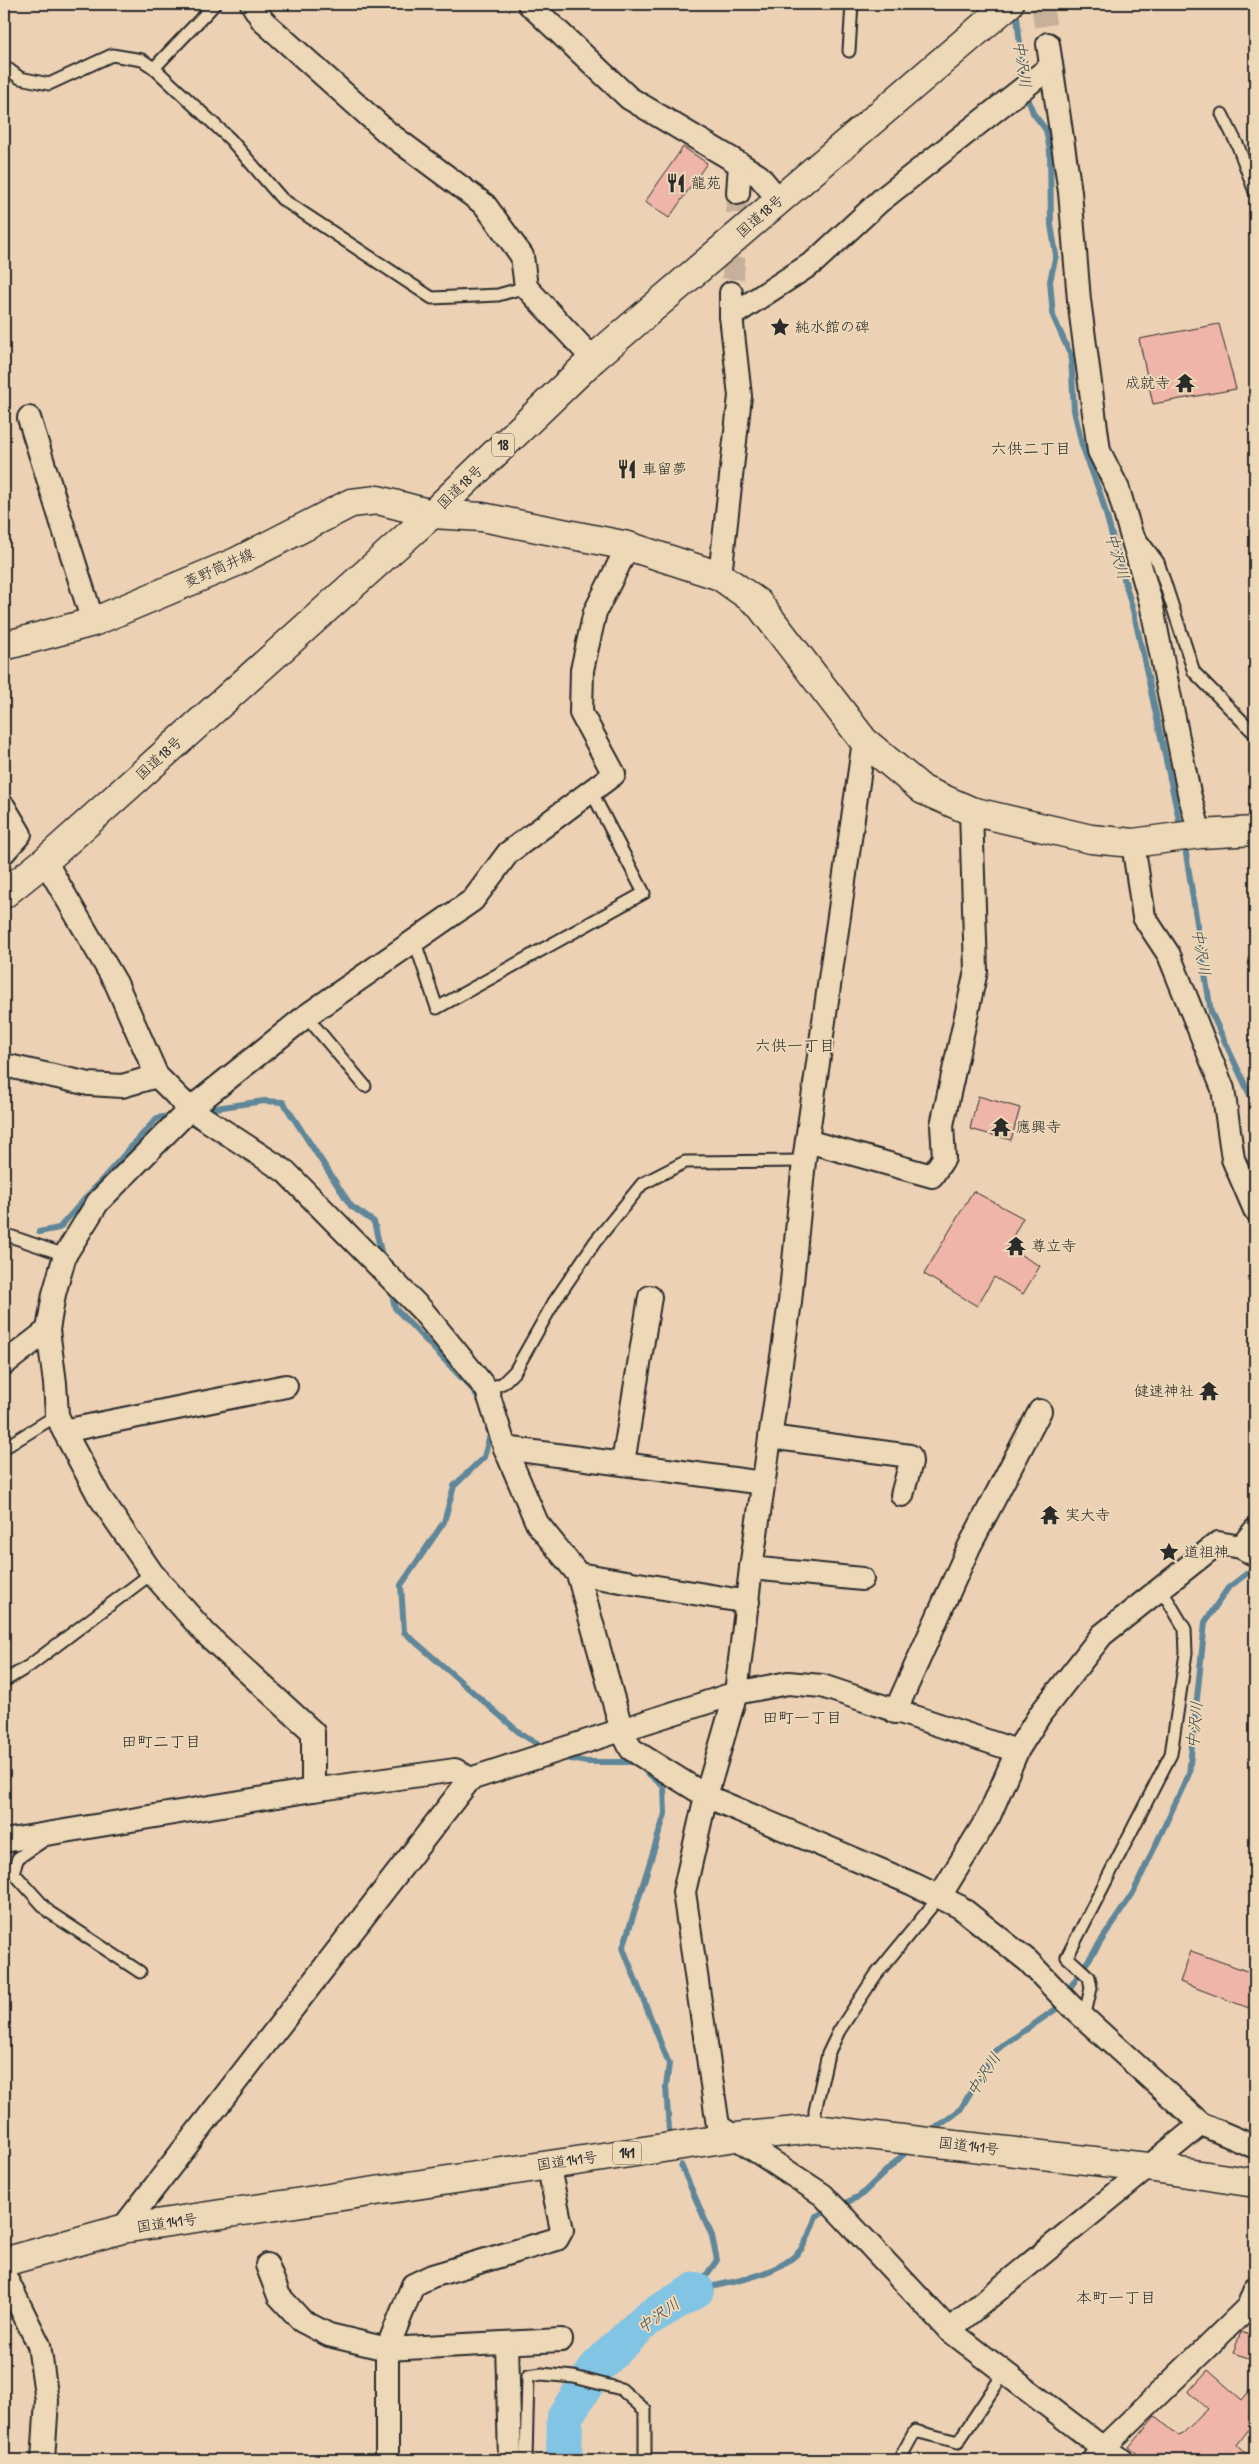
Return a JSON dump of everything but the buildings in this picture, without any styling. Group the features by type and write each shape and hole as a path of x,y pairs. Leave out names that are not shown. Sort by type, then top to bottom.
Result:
{"main road":[{"name":"国道18号","path":"4,894 45,861 432,514 593,359 1009,4"},
{"name":"菱野筒井線","path":"4,646 93,622 236,562 351,503 378,500 432,514 482,517 628,546 720,576 758,603 864,741 922,790 971,811 1091,839 1133,843 1198,835 1255,831"},
{"name":"国道141号","path":"4,2262 122,2229 548,2164 736,2137 815,2129 1147,2166 1255,2183"}],"street":[{"path":"252,4 263,21 388,132 485,205 522,256 526,287 593,359"},
{"path":"529,4 629,98 759,176 779,200"},
{"path":"1048,44 1042,73 1070,192 1079,300 1100,451 1118,489 1151,603 1198,835"},
{"path":"731,316 814,262 880,201 1042,73"},
{"path":"738,193 740,164"},
{"path":"720,576 740,396 731,316 731,293"},
{"path":"28,418 93,622"},
{"path":"313,1790 313,1732 206,1634 152,1573 99,1496 60,1423 48,1330 54,1294 65,1255 98,1202 190,1109 306,1016 414,939 473,900 508,853 614,774 581,713 582,670 595,612 628,546"},
{"path":"864,741 806,1151 790,1302 751,1568 736,1693 706,1796 684,1892 718,2126 822,2195 950,2330 1099,2454 1122,2460"},
{"path":"4,807 20,834 4,852"},
{"path":"806,1151 932,1176 944,1158 942,1125 976,971 971,811"},
{"path":"1133,843 1144,917 1169,954 1223,1089 1233,1159 1255,1210"},
{"path":"45,861 116,983 157,1076 190,1109 286,1172 422,1310 487,1390 505,1448 537,1522 578,1574 622,1731 631,1749 706,1796 940,1896 960,1907 1028,1961 1053,1989 1201,2124 1255,2147"},
{"path":"4,1065 89,1084 122,1086 157,1076"},
{"path":"623,1462 650,1297"},
{"path":"4,1364 48,1330"},
{"path":"60,1423 286,1386"},
{"path":"896,1712 969,1547 1040,1411"},
{"path":"770,1437 910,1456 911,1462 902,1495"},
{"path":"505,1448 623,1462 763,1483"},
{"path":"940,1896 989,1816 1017,1751 1040,1713 1102,1635 1218,1543 1249,1552 1255,1530"},
{"path":"751,1568 862,1579"},
{"path":"578,1574 748,1602"},
{"path":"122,2229 470,1779 736,1693 788,1683 822,1686 1017,1751"},
{"path":"4,1841 313,1790 455,1770 470,1779"},
{"path":"950,2330 1147,2166 1201,2124"},
{"path":"387,2460 387,2349 413,2285 432,2276 556,2238 562,2230 548,2164"},
{"path":"267,2265 278,2296 302,2321 329,2335 387,2349 561,2340"},
{"path":"4,2274 39,2345 47,2401 43,2460"},
{"path":"1099,2454 1248,2307 1255,2289"},
{"path":"507,2343 510,2460"}],"lane":[{"path":"154,68 215,4"},
{"path":"849,51 852,4"},
{"path":"4,66 20,78 49,84 112,55 142,60 154,68 230,139 282,199 432,298 498,295 526,287"},
{"path":"1222,114 1238,146 1255,192"},
{"path":"1128,521 1158,562 1194,672 1255,734"},
{"path":"414,939 437,1008 644,893 592,791"},
{"path":"306,1016 365,1086"},
{"path":"487,1390 503,1384 515,1371 554,1302 590,1249 642,1184 685,1162 806,1151"},
{"path":"4,1234 65,1255"},
{"path":"4,1448 60,1423"},
{"path":"4,1681 29,1666 152,1573"},
{"path":"1078,2012 1091,1988 1089,1977 1067,1957 1171,1754 1186,1653 1185,1629 1161,1589"},
{"path":"54,1834 18,1858 13,1872 49,1912 140,1972"},
{"path":"815,2129 815,2111 828,2054 839,2031 875,1976 940,1896"},
{"path":"900,2460 915,2431 958,2442 1004,2373"},
{"path":"526,2460 528,2376 542,2374 574,2377 622,2389 645,2410 645,2460"}],"waterway":[{"name":"中沢川","path":"1016,7 1024,82"},
{"name":"中沢川","path":"1026,92 1033,113 1046,130 1050,151 1051,225 1056,255 1050,281 1053,316 1071,356 1074,410 1082,445 1101,496 1135,618 1181,829"},
{"name":"中沢川","path":"1184,841 1211,1012 1255,1106"},
{"path":"202,1110 264,1101 283,1102 351,1206 374,1222 383,1260"},
{"path":"39,1232 59,1228 157,1118 175,1115"},
{"path":"391,1289 395,1308 475,1392 481,1403"},
{"path":"488,1429 490,1435 484,1457 454,1486 444,1522 401,1585 404,1632 521,1734 546,1749"},
{"name":"中沢川","path":"928,2134 960,2110 995,2051 1056,2009 1133,1893 1189,1774 1205,1622 1228,1588 1250,1571 1255,1562"},
{"path":"561,1757 587,1762 635,1762 664,1787 665,1814 623,1948 669,2064 666,2087 669,2130"},
{"name":"中沢川","path":"839,2206 860,2196 910,2148"},
{"path":"681,2165 712,2236 717,2260 696,2290"},
{"name":"中沢川","path":"696,2290 738,2281 782,2265 802,2248 816,2216 830,2210"},
{"name":"中沢川","path":"564,2460 565,2416 598,2366 647,2319 696,2290"}],"tunnel":[{"path":"1042,4 1048,44"},
{"path":"731,312 738,193"}],"place":[{"name":"龍苑","path":"676,183"},
{"name":"純水館の碑","path":"780,327"},
{"name":"成就寺","path":"1185,383"},
{"name":"車留夢","path":"627,469"},
{"name":"應興寺","path":"1001,1127"},
{"name":"尊立寺","path":"1016,1246"},
{"name":"健速神社","path":"1209,1391"},
{"name":"実大寺","path":"1050,1515"},
{"name":"道祖神","path":"1169,1552"}],"district":[{"name":"六供二丁目","path":"1031,448"},
{"name":"六供一丁目","path":"795,1045"},
{"name":"田町一丁目","path":"802,1717"},
{"name":"田町二丁目","path":"161,1741"},
{"name":"本町一丁目","path":"1116,2297"}]}
